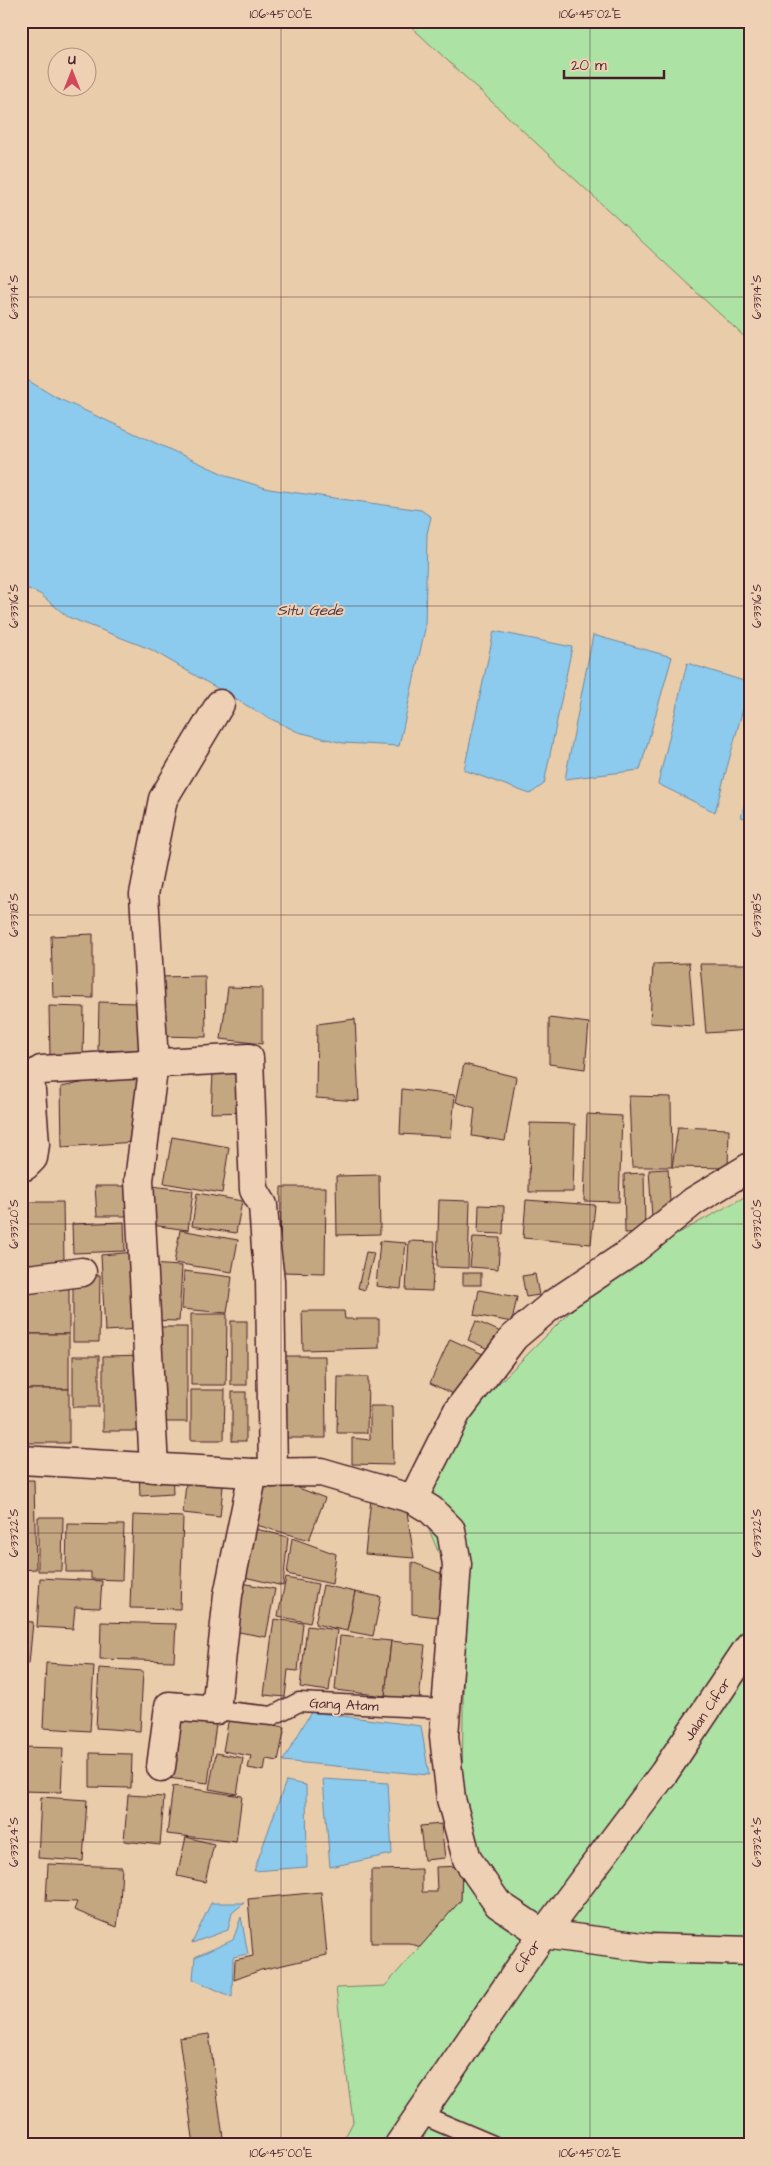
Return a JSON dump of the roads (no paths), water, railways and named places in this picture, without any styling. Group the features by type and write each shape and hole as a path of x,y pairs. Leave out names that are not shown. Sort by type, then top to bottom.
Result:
{"street":[{"path":"154,1468 139,1180 154,1062 144,894 163,798 220,704"},
{"path":"21,1167 25,1166 32,1158 35,1144 30,1078 41,1070 249,1058 254,1190 263,1204 270,1280 263,1473 228,1595 216,1710 169,1706 161,1767"},
{"path":"413,1499 457,1412 514,1337 553,1304 631,1252 694,1201 750,1167"},
{"path":"21,1280 82,1272"},
{"path":"21,1460 263,1473 321,1472 413,1499 431,1510 451,1530 457,1564 444,1736 451,1799 467,1859 498,1904 543,1934 650,1948 750,1950"},
{"name":"Jalan Cifor","path":"664,1773 750,1644"},
{"name":"Cifor","path":"398,2145 543,1934 664,1773"}],"lane":[{"name":"Gang Atam","path":"216,1710 272,1716 299,1702 446,1709"},
{"path":"420,2114 493,2145"}],"water":[{"name":"Situ Gede","path":"21,376 55,397 230,477 269,489 421,510 431,517 427,534 425,629 399,746 343,743 298,732 263,715 150,649 68,617 40,594 21,586"},
{"path":"494,631 572,647 544,784 530,794 464,770"},
{"path":"593,635 672,657 640,770 565,779"},
{"path":"687,663 750,683 715,812 658,784"},
{"path":"750,783 750,819 741,817"},
{"path":"311,1712 421,1726 429,1775 283,1761"},
{"path":"323,1779 388,1783 392,1854 330,1867"},
{"path":"286,1781 306,1785 307,1867 254,1871"},
{"path":"211,1903 244,1903 232,1913 228,1930 192,1943"},
{"path":"241,1917 248,1954 233,1957 232,1997 193,1979 195,1957 233,1940"}]}
